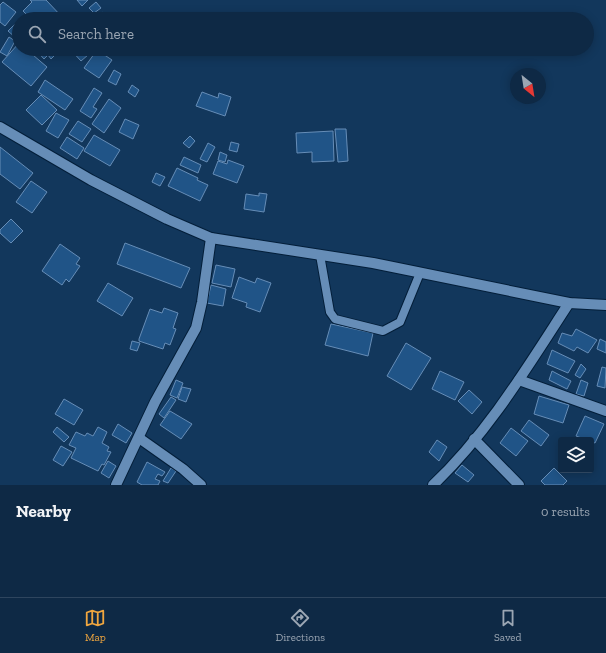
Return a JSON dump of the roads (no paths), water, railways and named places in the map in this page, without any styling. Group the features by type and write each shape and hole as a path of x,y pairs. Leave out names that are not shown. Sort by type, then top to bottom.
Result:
{"street":[{"path":"1,131 167,219 211,238 320,255 569,302 606,305"},
{"path":"116,485 155,402 196,328 202,302 211,238"},
{"path":"433,485 456,463 519,380 569,302"},
{"path":"519,380 606,411"},
{"path":"139,438 184,469 201,485"},
{"path":"474,439 519,485"}],"lane":[{"path":"320,255 328,304 330,312 335,319 383,331 400,322 420,273"}]}
